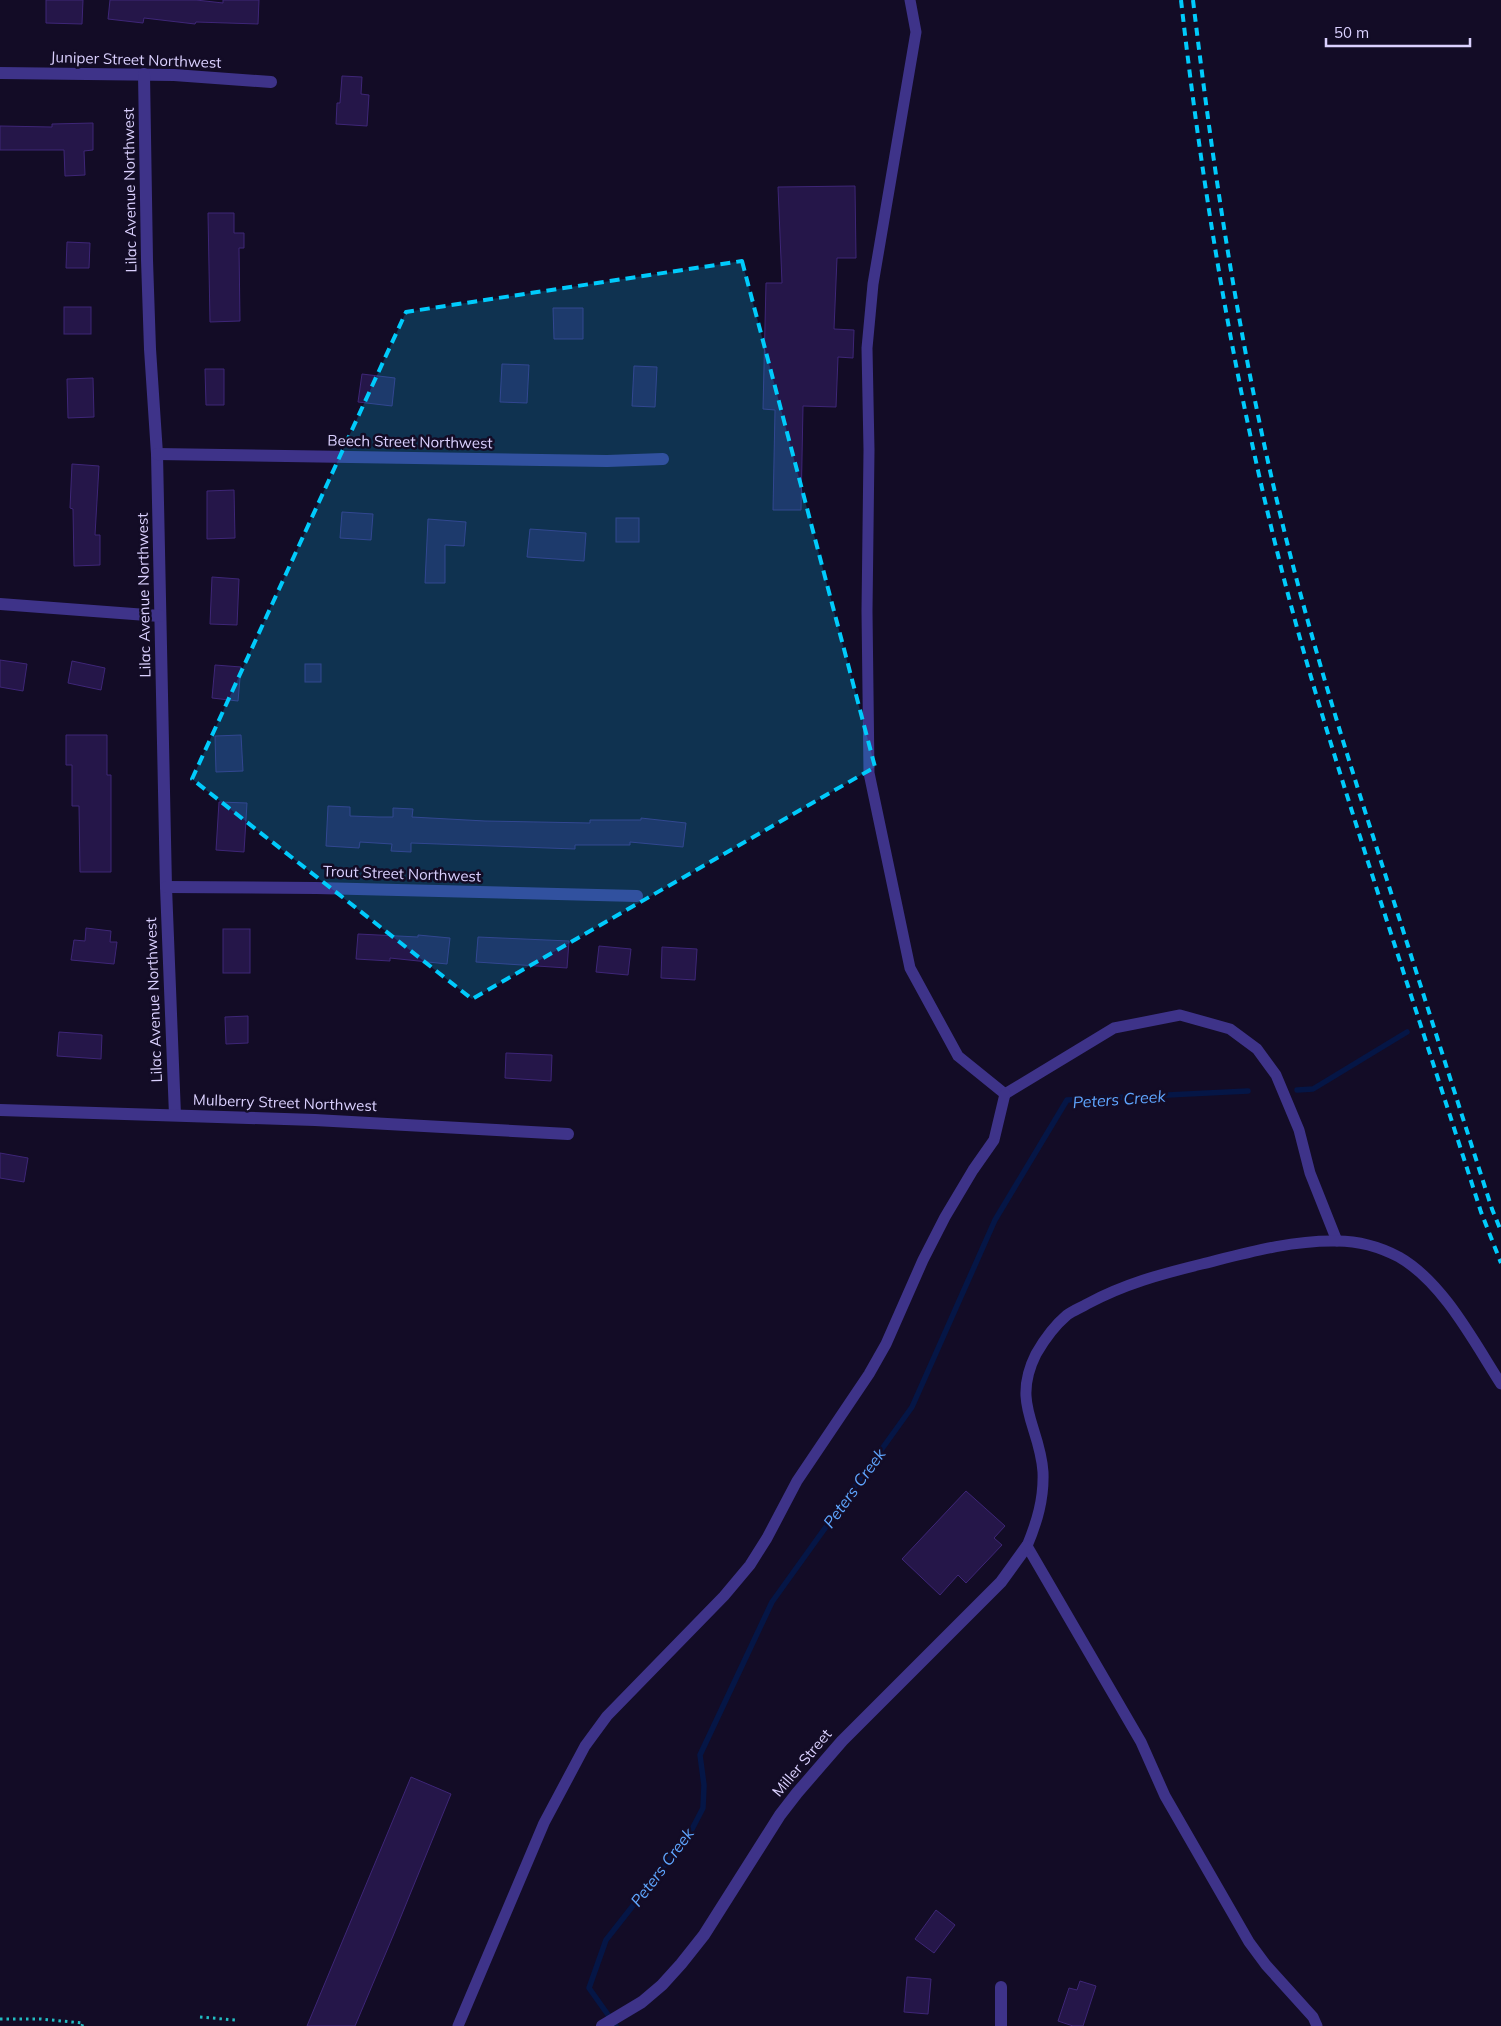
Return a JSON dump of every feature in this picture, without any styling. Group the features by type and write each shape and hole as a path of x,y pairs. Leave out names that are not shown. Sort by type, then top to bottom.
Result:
{"street":[{"name":"Juniper Street Northwest","path":"0,73 144,74 271,82"},
{"name":"Lilac Avenue Northwest","path":"144,74 150,350 158,454 166,887 175,1115"},
{"name":"Beech Street Northwest","path":"158,454 608,461 663,460"},
{"path":"0,604 160,616"},
{"name":"Trout Street Northwest","path":"166,887 316,888 637,896"},
{"name":"Mulberry Street Northwest","path":"0,1110 426,1125 568,1134"},
{"name":"Miller Street","path":"602,2026 642,2002 662,1985 681,1964 704,1935 780,1815 836,1748 1001,1582 1027,1546"},
{"path":"1001,1987 1001,2026"}],"lane":[{"path":"910,0 916,32 873,284 867,348 870,450 867,611 869,773 910,968 958,1056 1005,1094"},
{"path":"458,2026 544,1823 586,1746 607,1716 724,1596 750,1565 767,1538 796,1482 869,1374 886,1344 923,1260 945,1217 973,1170 994,1140 1005,1094 1114,1028 1180,1015 1230,1030 1257,1049 1276,1075 1299,1130 1310,1173 1337,1241"},
{"path":"1317,2026 1313,2017 1266,1965 1249,1942 1165,1796 1141,1742 1027,1546 1038,1522 1043,1497 1043,1472 1040,1452 1029,1421 1025,1398 1027,1379 1036,1355 1048,1335 1067,1315 1105,1294 1145,1278 1252,1251 1292,1244 1337,1241 1359,1243 1382,1249 1400,1258 1420,1272 1443,1296 1501,1384"}],"path":[{"path":"200,2017 235,2020"},
{"path":"0,2019 41,2019 82,2023 82,2026"}],"highlighted area":[{"path":"742,261 875,767 472,999 192,779 406,312"}],"building":[{"path":"46,0 83,0 82,24 46,23"},
{"path":"110,0 196,0 223,3 223,0 259,0 258,24 196,22 195,24 144,18 143,23 108,19"},
{"path":"342,76 362,77 361,94 369,95 367,126 336,124 337,103 340,103"},
{"path":"93,123 93,150 84,151 85,175 65,176 64,150 0,150 0,126 52,127 52,124"},
{"path":"855,186 856,258 837,258 834,329 854,330 853,358 838,357 836,407 803,406 801,510 773,510 775,410 763,409 766,283 782,283 778,187"},
{"path":"208,213 234,213 234,233 244,233 244,248 239,248 240,321 210,322"},
{"path":"67,242 90,243 89,268 66,268"},
{"path":"64,307 91,307 91,334 64,334"},
{"path":"553,308 583,308 583,339 554,339"},
{"path":"502,364 529,365 527,403 500,402"},
{"path":"634,366 657,367 655,407 632,406"},
{"path":"205,369 224,369 224,405 206,405"},
{"path":"362,374 395,378 392,406 358,402"},
{"path":"93,378 94,417 68,418 67,379"},
{"path":"72,464 99,466 95,535 100,535 100,565 74,566 73,509 70,508"},
{"path":"234,490 235,538 207,539 207,491"},
{"path":"342,512 373,514 371,540 340,538"},
{"path":"616,518 639,518 639,542 616,542"},
{"path":"428,519 466,522 464,546 445,545 445,583 425,583"},
{"path":"530,529 586,533 584,561 527,557"},
{"path":"212,577 239,579 237,625 210,624"},
{"path":"0,660 27,664 23,691 0,687"},
{"path":"72,661 105,668 101,690 68,683"},
{"path":"305,664 321,664 321,682 305,682"},
{"path":"215,665 241,667 238,701 212,698"},
{"path":"66,735 107,735 107,775 111,775 111,872 80,872 79,806 72,806 72,765 66,765"},
{"path":"241,735 243,771 216,772 215,736"},
{"path":"219,802 247,803 244,852 216,850"},
{"path":"328,806 350,807 350,816 393,817 393,808 413,809 412,817 485,821 590,823 590,820 641,820 641,818 686,823 683,847 630,842 630,845 575,845 575,849 411,843 411,852 391,851 392,844 360,842 359,848 326,846"},
{"path":"86,928 111,931 110,942 117,942 114,964 71,960 74,940 85,941"},
{"path":"223,929 250,929 250,973 223,973"},
{"path":"358,934 418,937 418,935 450,938 447,964 390,958 390,961 356,959"},
{"path":"478,937 569,941 567,968 476,962"},
{"path":"599,946 631,949 628,975 596,972"},
{"path":"662,947 697,949 695,980 661,978"},
{"path":"248,1016 248,1043 226,1044 225,1017"},
{"path":"59,1032 102,1035 101,1059 57,1056"},
{"path":"506,1053 552,1055 551,1081 505,1078"},
{"path":"0,1153 28,1158 24,1182 0,1178"},
{"path":"966,1491 1005,1526 994,1538 1002,1545 966,1583 958,1575 940,1595 902,1559"},
{"path":"411,1777 451,1794 393,1936 355,2026 307,2026"},
{"path":"936,1910 955,1925 934,1953 915,1939"},
{"path":"907,1977 931,1979 928,2014 904,2012"},
{"path":"1080,1981 1096,1986 1083,2026 1073,2026 1058,2021 1069,1988 1077,1990"}],"waterway":[{"name":"Peters Creek","path":"1297,1090 1313,1089 1407,1032"},
{"name":"Peters Creek","path":"616,2026 589,1988 606,1940 690,1833 703,1808 704,1785 700,1755 772,1602 912,1407 995,1220 1067,1100 1248,1091"}],"railway":[{"path":"1181,0 1209,208 1232,346 1261,483 1287,591 1344,787 1481,1212 1501,1263"},
{"path":"1193,0 1221,208 1244,345 1289,550 1311,633 1348,757 1492,1209 1501,1231"}]}
